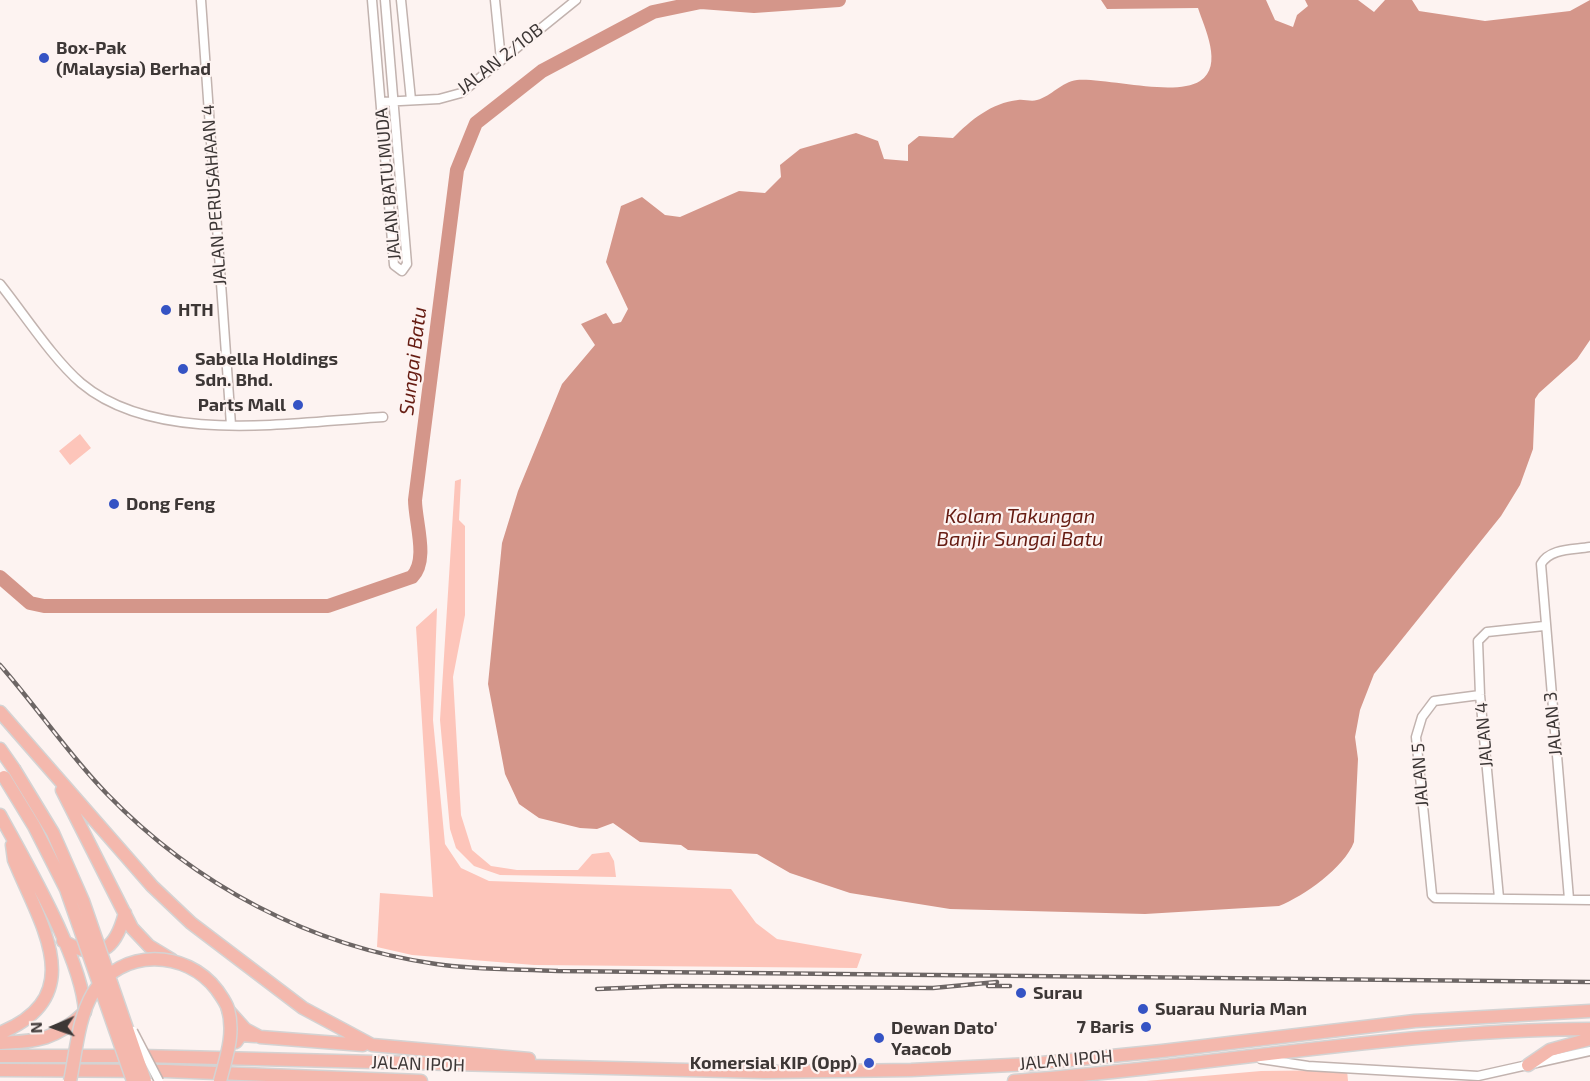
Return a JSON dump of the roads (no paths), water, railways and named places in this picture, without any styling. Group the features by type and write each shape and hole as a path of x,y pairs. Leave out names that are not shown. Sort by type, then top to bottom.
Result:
{"highway":[{"path":"0,712 152,886 191,923 303,1008 372,1045"},
{"path":"0,749 6,773 66,889 133,1081"},
{"path":"6,773 53,833 68,866 96,934 145,1081"},
{"path":"58,781 140,938 172,960"},
{"path":"0,815 63,941 82,990 85,1012"},
{"path":"0,1033 17,1026 36,1013 46,999 52,977 50,952 14,860 10,834"},
{"path":"63,941 85,952 96,952 112,944 120,934 125,913"},
{"path":"70,1081 85,1012 104,979 118,969 141,961 172,960 186,964 206,976 228,1010 245,1029 260,1037"},
{"path":"220,1081 231,1033 228,1010"},
{"name":"JALAN IPOH","path":"0,1056 141,1056 818,1072 1031,1064 1415,1021 1590,1011"},
{"path":"0,1043 51,1037 62,1032 85,1012"},
{"name":"JALAN IPOH","path":"1014,1081 1056,1079 1432,1034 1513,1029 1590,1029"},
{"path":"228,1081 236,1042 241,1035 674,1070"},
{"path":"1528,1065 1550,1050 1590,1039"},
{"name":"JALAN IPOH","path":"0,1070 165,1071 421,1081"}],"street":[{"name":"JALAN PERUSAHAAN 4","path":"201,0 231,425"},
{"name":"JALAN BATU MUDA","path":"372,0 394,265 402,271 407,264 385,0"},
{"path":"401,0 411,100"},
{"path":"495,0 501,60"},
{"name":"JALAN 2/10B","path":"381,102 439,99 461,93 576,0"},
{"path":"0,284 71,373 86,387 140,415 184,423 231,425 383,417"},
{"name":"JALAN 3","path":"1569,899 1540,564 1545,556 1552,553 1590,547"},
{"name":"JALAN 4","path":"1498,898 1480,695 1478,641 1487,632 1544,626"},
{"name":"JALAN 5","path":"1480,695 1434,700 1422,717 1416,737 1431,892 1435,898 1498,898"},
{"path":"1498,898 1590,900"},
{"path":"121,1009 159,1081"},
{"path":"1244,1056 1308,1066 1478,1076 1590,1051"}],"water":[{"name":"Kolam Takungan Banjir Sungai Batu","path":"1101,0 1266,0 1275,20 1293,27 1297,15 1308,6 1305,0 1358,0 1374,12 1385,0 1412,0 1419,11 1485,21 1570,11 1590,0 1590,340 1577,359 1535,399 1533,449 1520,485 1501,516 1374,674 1360,710 1355,737 1358,759 1354,842 1342,862 1311,888 1279,906 1145,914 950,909 850,893 790,873 757,854 688,850 681,845 640,842 613,823 597,829 580,828 539,818 519,804 505,774 488,684 502,543 518,491 562,384 595,345 581,324 606,313 613,324 621,322 628,309 606,262 621,206 642,197 665,215 680,217 739,191 765,193 781,177 780,165 800,149 856,133 878,141 884,159 908,161 908,145 919,136 953,138 974,119 990,109 1008,102 1037,100 1071,81 1090,80 1140,86 1174,87 1200,81 1207,74 1211,66 1210,46 1198,8 1107,9"}],"waterway":[{"name":"Sungai Batu","path":"0,577 30,603 44,606 328,606 412,577 420,561 415,500 457,170 476,123 542,71 653,12 701,2 754,6 839,0"}],"railway":[{"path":"0,665 93,779 141,827 178,856 217,883 257,906 344,943 389,955 451,966 558,971 1590,982"},
{"path":"597,989 672,986 933,988 997,982"},
{"path":"988,986 1010,986"}],"place":[{"name":"Box-Pak (Malaysia) Berhad","path":"44,58"},
{"name":"HTH","path":"166,310"},
{"name":"Sabella Holdings Sdn. Bhd.","path":"183,369"},
{"name":"Parts Mall","path":"298,405"},
{"name":"Dong Feng","path":"114,504"},
{"name":"Surau","path":"1021,993"},
{"name":"Suarau Nuria Man","path":"1143,1009"},
{"name":"7 Baris","path":"1146,1027"},
{"name":"Dewan Dato' Yaacob","path":"879,1038"},
{"name":"Komersial KIP (Opp)","path":"869,1063"}]}
